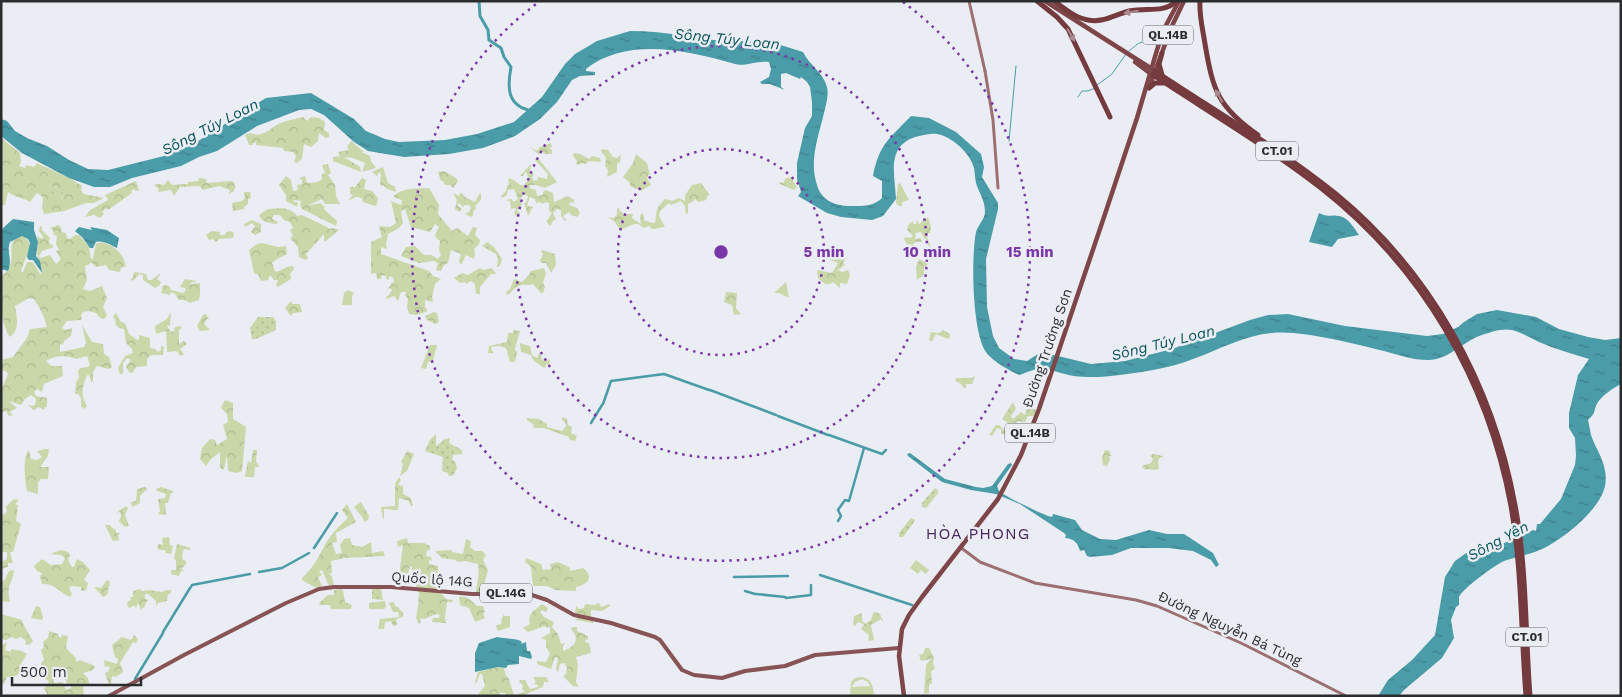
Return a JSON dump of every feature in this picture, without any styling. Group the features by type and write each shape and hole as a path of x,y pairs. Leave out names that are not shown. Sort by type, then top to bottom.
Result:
{"highway":[{"path":"1036,1 1057,17 1068,30 1110,117"},
{"path":"1045,1 1152,72"},
{"path":"1054,1 1080,18 1096,21 1109,19 1131,11 1163,10 1178,1"},
{"name":"Đường Trường Sơn","path":"904,696 899,648 904,624 930,586 1005,489 1027,441 1148,87 1164,29 1178,1"},
{"name":"Đường Trường Sơn","path":"1152,72 1184,1"},
{"path":"1200,1 1201,19 1211,77 1217,94 1226,108 1238,120 1322,183"},
{"path":"1162,52 1159,64 1161,72 1173,86"},
{"path":"1128,56 1146,73 1148,87 1159,82 1173,86"},
{"path":"1133,61 1152,72"},
{"name":"CT.01","path":"1152,72 1320,187 1387,246"},
{"name":"CT.01","path":"1173,86 1281,154 1322,183 1354,210 1416,276 1442,319 1483,392 1499,437 1510,478 1517,526 1530,696"},
{"name":"CT.01","path":"1521,579 1526,696"}],"main road":[{"path":"969,1 987,79 993,120 998,188"},
{"path":"985,71 987,79"},
{"name":"Đường Nguyễn Bá Tùng","path":"960,547 980,562 1035,583 1136,600 1156,606 1242,643 1346,696"},
{"name":"Quốc lộ 14G","path":"109,696 176,659 286,603 319,589 334,586 391,587 472,594 523,593 535,595 574,615 611,623 655,637 660,640 682,670 698,676 722,678 745,671 785,666 815,656 899,648"}],"green space":[{"path":"303,117 308,121 311,117 319,118 325,122 324,130 329,133 329,137 326,138 319,133 318,141 311,147 304,144 302,159 297,163 294,162 296,156 293,152 284,151 283,148 256,145 256,142 253,145 249,145 245,135 263,133 283,122"},
{"path":"1,138 20,153 21,162 19,166 25,168 26,165 34,167 37,163 82,186 81,190 84,194 104,198 94,203 86,203 64,211 44,214 42,207 43,197 37,193 30,202 8,192 5,205 1,205","holes":["50,185 64,193 62,199 48,190"]},
{"path":"351,141 364,152 361,152 370,156 376,168 362,172 365,163 353,158 344,157 360,167 361,172 333,161 333,157 340,156 338,152 349,150 347,147"},
{"path":"551,143 552,147 549,147 552,150 552,154 544,154 543,152 538,154 529,146 538,150 540,147"},
{"path":"602,149 608,150 613,157 617,158 621,154 620,162 617,164 617,172 607,177 606,158 601,151"},
{"path":"574,153 589,159 592,156 600,158 601,162 589,161 586,164 576,164 577,161 573,156"},
{"path":"636,154 647,163 650,175 647,178 651,185 641,191 630,186 630,183 623,177 633,163"},
{"path":"537,157 557,182 545,188 529,185 531,189 536,190 537,196 543,195 543,192 546,190 553,193 554,202 568,196 574,200 574,203 570,202 569,205 577,208 580,213 577,217 569,212 563,216 565,221 561,216 561,210 557,209 553,213 556,219 552,222 551,226 547,221 552,213 549,211 549,203 536,203 535,199 530,197 527,206 533,207 528,216 524,203 526,203 528,196 524,194 520,199 522,201 521,207 517,211 520,213 517,217 514,214 516,209 511,209 510,201 505,200 511,199 514,202 518,199 514,189 508,190 507,195 502,198 501,196 509,185 508,178 520,185 524,185 529,179 526,172 523,176 520,176 531,164 530,172 534,174 532,178 534,181 538,177 547,179 548,174 535,160"},
{"path":"328,164 331,173 328,175 335,185 336,196 340,204 325,204 322,199 307,206 320,203 337,221 336,226 302,209 301,201 294,200 293,202 298,202 297,207 286,201 286,195 279,185 286,176 291,180 293,191 298,190 297,185 302,184 302,180 299,178 305,176 307,183 318,182 322,179 322,174 325,173 322,165"},
{"path":"383,167 388,183 395,187 396,192 387,189 383,185 381,186 381,174 379,172 377,176 372,172"},
{"path":"444,171 458,181 453,188 441,181 438,172"},
{"path":"794,177 793,181 797,187 794,190 779,182 783,183 786,178"},
{"path":"199,178 206,179 207,183 234,182 234,191 229,194 230,190 219,186 202,190 200,186 180,187 174,196 171,190 158,192 159,189 154,185 164,185 168,180 172,185 188,184 188,182 198,181"},
{"path":"362,178 366,180 364,189 372,191 378,198 375,206 363,202 362,198 356,197 348,201 353,195 350,194 350,187 355,187"},
{"path":"136,181 139,190 136,191 134,189 131,191 132,193 108,210 106,208 100,218 94,215 85,217 90,210 108,200 105,195"},
{"path":"701,183 710,195 708,195 706,200 699,202 695,199 688,204 688,213 686,214 685,206 681,201 671,205 669,203 660,211 659,216 665,227 652,229 649,226 644,228 634,224 620,230 615,222 608,217 613,218 617,215 617,209 620,207 619,210 624,214 633,214 632,218 641,224 640,215 643,213 644,220 655,223 658,208 665,199 672,201 679,198 685,201 685,195 692,185"},
{"path":"900,183 909,200 902,202 902,206 896,203 898,184"},
{"path":"50,185 64,193 62,199 47,190"},
{"path":"429,188 439,205 438,214 452,231 457,228 468,236 473,227 477,228 475,235 480,240 474,249 474,259 466,255 461,265 459,262 461,254 451,250 448,263 444,265 441,271 436,270 438,263 434,261 419,263 401,256 406,247 415,246 424,255 431,255 438,259 441,255 439,250 440,241 435,235 439,227 435,224 430,232 411,227 405,209 401,211 403,223 399,228 388,234 387,249 381,247 381,254 429,271 433,276 441,279 435,284 432,297 433,302 425,300 425,307 428,311 417,315 409,314 406,292 401,292 398,301 394,296 387,299 386,297 392,290 390,288 387,289 394,282 393,278 390,276 388,280 386,276 382,275 381,279 377,279 376,273 371,274 371,242 382,237 379,226 390,227 396,223 391,201 401,205 402,200 393,197 405,190"},
{"path":"244,192 250,192 251,198 248,199 248,204 244,209 233,211 232,203 242,201 245,198"},
{"path":"461,192 465,197 475,202 481,194 481,200 475,206 476,208 471,217 465,214 471,208 469,205 463,207 459,203 457,205 462,209 459,212 455,209 457,200 453,193 459,196"},
{"path":"268,209 287,209 297,216 302,215 328,229 339,230 326,241 324,241 324,234 306,254 308,258 305,260 299,257 298,247 290,238 293,236 290,230 293,228 290,222 284,220 280,215 274,215 272,219 278,222 277,224 266,222 260,218 259,215"},
{"path":"928,217 931,227 927,237 931,248 930,251 927,240 921,232 916,233 915,239 920,238 922,242 915,242 913,245 907,244 904,239 905,237 910,238 913,236 907,230 909,224 914,221 913,224 916,224 917,220 919,224"},
{"path":"252,220 261,224 261,232 255,235 251,232 255,226 252,223 245,227 244,224"},
{"path":"58,225 61,227 62,232 66,233 67,238 70,239 75,235 79,235 89,247 91,259 93,258 96,244 101,242 117,250 125,261 126,266 121,268 120,272 109,270 106,265 96,267 91,262 85,266 87,280 83,289 90,291 102,286 107,298 103,307 107,315 104,319 100,318 96,313 89,311 83,312 81,315 82,319 80,320 67,321 62,328 66,330 72,328 71,336 64,341 63,345 60,343 60,352 84,347 86,343 82,325 92,342 103,344 104,354 109,357 112,367 109,369 97,366 93,372 93,381 91,382 88,374 83,390 83,398 87,406 84,409 81,406 81,398 78,394 75,394 76,382 79,378 78,371 80,368 90,365 87,356 76,359 61,356 50,359 46,361 52,366 62,366 63,376 44,384 42,392 37,389 34,392 36,396 47,398 47,407 44,410 39,407 34,410 29,404 31,406 35,405 36,399 31,395 21,405 9,401 17,408 9,412 13,415 9,416 6,411 1,413 1,391 8,374 6,371 1,370 1,360 13,357 27,338 30,329 47,327 36,302 34,299 29,298 15,306 17,327 10,337 4,325 1,277 10,264 13,242 22,235 27,239 29,247 21,272 23,272 27,262 33,262 40,274 42,273 37,252 37,236 42,239 43,237 39,231 40,226 50,238 49,242 54,247 42,251 39,256 40,258 50,255 56,264 61,259 56,251 59,250 56,244 57,236 54,235 53,230 50,228"},
{"path":"212,231 220,232 220,235 224,235 230,231 234,233 233,238 219,239 216,242 213,239 209,240 206,235"},
{"path":"487,242 494,247 502,259 500,266 497,267 498,259 496,254 482,246"},
{"path":"262,243 278,247 286,246 287,254 272,263 277,272 287,267 293,266 294,269 290,274 291,279 278,287 276,285 278,280 274,280 270,275 268,280 261,281 258,274 254,273 249,250"},
{"path":"542,250 555,254 556,265 551,273 546,263 540,261 543,254"},
{"path":"844,254 846,258 843,263 845,265 838,270 842,272 848,270 850,275 847,284 840,283 840,288 833,282 825,284 818,278 817,270 832,273 838,263 828,259 828,255"},
{"path":"919,259 928,264 924,268 924,275 917,280 916,267"},
{"path":"480,268 483,270 492,268 496,274 491,274 480,287 480,294 476,294 475,284 471,281 466,284 465,282 460,283 454,278 462,273 468,275"},
{"path":"544,268 546,273 543,293 533,284 518,286 507,295 506,292 510,289 514,279 522,282 531,271"},
{"path":"135,272 146,274 148,280 161,273 157,279 161,282 160,285 155,288 143,280 143,275 139,274 133,281 131,280"},
{"path":"185,279 197,281 190,284 200,283 199,300 190,303 185,300 179,300 171,292 170,295 161,293 163,285 169,286 171,290 183,293 186,290 185,288 180,287"},
{"path":"786,282 789,298 779,293 774,293"},
{"path":"348,290 354,293 352,305 342,305 344,293"},
{"path":"726,292 737,293 736,308 741,314 734,315 732,305 724,302"},
{"path":"291,301 293,304 300,304 302,312 293,313 291,316 285,308"},
{"path":"171,312 170,326 167,326 171,332 174,331 175,327 180,326 182,328 179,330 179,344 184,341 187,344 180,349 184,354 180,356 177,351 167,352 166,331 156,334 155,326 167,319"},
{"path":"434,312 437,313 439,322 435,324 427,320 425,316"},
{"path":"116,313 121,322 125,323 129,334 137,340 139,335 150,338 150,348 158,352 161,350 161,346 164,347 163,355 151,355 147,359 147,366 136,367 132,373 126,367 131,360 127,358 123,363 123,374 120,374 118,368 125,356 133,353 126,343 124,329 119,328 115,324 113,316"},
{"path":"206,314 209,319 204,324 210,330 200,331 197,326 203,315"},
{"path":"258,317 273,317 276,321 276,330 252,339 250,328"},
{"path":"513,330 520,331 515,349 517,352 515,362 510,362 506,348 499,346 491,347 493,353 488,353 489,346 507,342 508,333 513,333"},
{"path":"943,330 950,334 948,339 936,334 932,341 929,340 931,332 940,333"},
{"path":"520,343 530,346 532,355 537,358 540,352 542,360 550,359 549,365 546,364 544,368 533,360 531,355 521,352"},
{"path":"430,345 437,345 433,361 428,362 426,369 421,368"},
{"path":"975,376 972,384 966,384 966,388 955,381 956,378 972,378"},
{"path":"225,400 233,403 233,419 246,427 242,471 237,473 228,471 227,454 224,470 220,468 220,452 206,466 200,459 202,448 210,439 215,440 217,445 227,439 223,425 228,422 227,414 221,408"},
{"path":"1013,402 1016,409 1011,416 1013,419 1021,412 1025,415 1025,406 1035,409 1034,416 1028,416 1025,422 1017,421 1015,429 1010,433 1001,434 1001,429 997,428 992,436 989,435 996,425 999,425 1004,430 1008,426 1008,423 1002,419"},
{"path":"562,417 567,419 568,425 572,427 571,433 577,436 575,441 544,428 534,428 533,424 527,420 527,418 539,419 547,424 547,427 562,431 566,426"},
{"path":"436,434 436,446 442,440 450,438 449,443 462,450 462,454 453,455 452,460 455,461 457,468 453,476 449,476 448,473 442,471 443,457 425,451 430,440"},
{"path":"49,449 48,456 40,467 49,467 48,479 41,479 38,482 38,494 27,491 25,458 27,453 29,450 31,459 37,460 42,457 37,451"},
{"path":"253,450 257,450 256,462 259,467 255,467 254,477 245,477 248,461 251,463"},
{"path":"1105,450 1110,451 1112,456 1109,456 1110,460 1107,466 1103,465 1102,458"},
{"path":"407,451 414,454 407,471 400,476 403,464 401,462"},
{"path":"1153,454 1163,456 1158,461 1159,469 1144,469 1142,466 1151,463 1153,459 1150,456"},
{"path":"399,477 401,480 398,485 403,486 403,494 411,498 413,506 411,506 409,501 399,498 398,510 384,509 383,519 381,507 395,506 395,484"},
{"path":"145,487 147,489 140,496 140,503 132,507 131,502 136,501 137,489"},
{"path":"161,487 173,491 168,503 165,503 166,515 158,514 160,511 158,499 165,498 166,494 157,491 156,489"},
{"path":"935,488 938,490 938,493 926,508 922,507 922,503"},
{"path":"14,499 19,500 15,504 18,505 16,521 21,524 13,552 10,552 13,563 8,563 8,567 1,569 1,562 7,559 7,552 1,552 1,516 6,513 5,507"},
{"path":"361,502 369,516 368,520 364,522 354,507"},
{"path":"347,504 356,522 336,533 337,542 332,543 336,554 342,553 340,545 344,539 350,538 352,545 362,547 371,542 372,553 383,551 385,556 345,558 331,561 332,573 329,574 332,576 334,586 329,586 322,570 319,571 322,575 318,577 322,586 316,588 302,580 302,578 317,559 332,534 348,518 342,510"},
{"path":"126,506 128,508 125,515 129,526 125,527 119,521 120,512 116,513"},
{"path":"911,518 915,520 914,522 903,537 899,537 899,533"},
{"path":"105,525 110,525 116,530 116,533 120,533 118,535 119,540 113,541"},
{"path":"169,537 170,545 173,546 171,554 166,553 165,550 159,550 157,547 159,544 163,545 162,538"},
{"path":"407,538 408,543 424,543 430,546 426,556 431,557 432,561 429,560 429,564 438,566 440,575 435,580 436,589 446,599 453,600 452,602 447,602 446,623 432,622 433,618 439,618 440,615 436,614 424,619 420,618 421,622 419,624 416,618 419,593 416,586 418,576 412,576 412,567 410,566 407,578 399,577 403,545 398,547 397,541"},
{"path":"466,539 471,541 470,547 475,551 482,551 486,555 483,560 488,570 482,592 476,592 479,575 478,564 442,558 435,551 452,550 452,552 463,554"},
{"path":"177,544 190,548 190,550 183,550 182,559 186,561 186,564 181,569 185,571 181,571 179,576 171,574 171,570 176,570 174,558"},
{"path":"61,550 68,552 70,556 68,560 72,567 74,567 77,559 83,562 90,570 84,580 88,583 86,590 81,591 81,587 71,586 69,588 72,594 70,597 54,587 42,584 40,576 42,574 34,566 42,559 51,565 62,564 65,558 61,555 50,554"},
{"path":"526,558 541,564 543,570 551,569 550,564 558,562 569,567 571,571 583,568 589,574 589,577 586,582 576,587 576,591 556,590 547,586 533,586 531,567 525,562"},
{"path":"916,560 929,570 926,574 921,570 918,574 910,568"},
{"path":"14,570 9,588 10,602 1,601 1,580 4,581 9,571"},
{"path":"107,580 110,582 107,595 103,597 94,587 101,588"},
{"path":"372,588 381,589 383,600 372,599"},
{"path":"140,589 142,591 162,592 172,590 168,594 167,601 158,603 156,606 156,601 148,594 145,594 145,599 149,600 144,608 141,610 138,603 136,608 134,605 130,608 128,607 127,602 131,600 130,597 133,597 133,591"},
{"path":"334,590 343,590 345,602 352,605 351,609 331,609 330,605 320,605 319,603 328,595 334,595"},
{"path":"459,597 471,600 477,606 483,606 485,618 475,622 469,608 460,605"},
{"path":"385,601 386,607 384,609 369,609 369,603"},
{"path":"394,602 395,606 403,613 403,617 396,619 397,625 393,626 391,621 385,622 384,629 378,629 380,619 399,617 398,612 393,612 389,603"},
{"path":"599,603 601,607 610,604 610,606 602,611 591,610 593,623 576,620 586,616 575,613 576,606 579,609 584,608 585,604 594,605"},
{"path":"542,604 548,608 546,612 542,610 540,612 544,617 554,622 552,627 558,634 561,644 565,643 563,651 575,643 576,637 571,629 573,627 577,627 577,631 588,636 588,640 586,639 585,642 589,643 591,653 576,657 578,665 576,682 579,687 573,686 563,676 566,674 567,667 564,663 560,664 558,672 556,670 558,658 555,657 551,669 537,664 537,661 546,662 550,654 546,646 546,640 541,638 550,633 550,627 546,628 545,626 528,632 523,628 530,624 531,614"},
{"path":"36,606 40,607 42,620 31,618"},
{"path":"862,613 862,621 866,624 871,620 873,613 880,614 884,624 881,619 871,625 874,640 868,641 869,635 861,629 864,624 858,622 855,626 853,625 854,616"},
{"path":"1,614 22,620 33,641 29,645 25,644 26,641 21,637 1,639"},
{"path":"504,614 504,616 510,616 510,627 498,631 496,626 502,623 501,620"},
{"path":"49,631 58,634 61,638 62,635 68,636 66,648 76,658 76,662 80,660 95,666 93,670 83,673 88,678 89,684 83,685 84,696 47,696 44,689 49,681 41,676 41,663 44,660 41,650 44,647 43,642 48,638","holes":["61,676 66,680 67,685 71,685 71,688 66,690 63,682 55,683 53,681 54,678"]},
{"path":"134,635 138,639 136,643 133,642 120,663 123,672 116,677 112,676 109,685 105,673 108,672 110,667 106,666 105,668 104,660 117,664 118,659 115,657 112,645 122,637 131,640"},
{"path":"7,642 5,650 11,652 11,649 22,651 27,654 19,667 23,671 16,676 7,677 4,684 1,683 1,646"},
{"path":"925,648 929,648 934,658 935,669 931,671 932,683 929,685 929,693 924,694 926,665 931,659 921,661 919,655 923,654"},
{"path":"498,667 504,668 514,695 505,696 505,693 500,693 499,696 479,696 479,693 485,686 482,674 480,674 475,683 478,672"},
{"path":"533,677 546,677 549,682 544,682 543,687 526,694 526,696 518,695 525,692 522,689 523,685 519,682 520,680 525,680 530,689 538,687 538,685 534,684 536,682"},
{"path":"855,678 868,679 874,696 850,696 851,682","holes":["862,679 868,682 870,686 852,687 855,682"]}],"water":[{"path":"630,31 737,43 742,41 767,45 774,43 803,52 822,77 827,87 827,100 815,149 814,167 819,190 825,198 834,203 844,206 863,206 875,203 882,198 882,181 873,176 875,165 886,142 911,116 929,118 956,132 981,154 984,167 982,177 998,203 986,259 987,307 993,336 999,348 1014,359 1027,361 1038,354 1054,355 1091,364 1125,361 1172,349 1250,320 1268,315 1288,314 1345,326 1427,336 1443,334 1458,327 1477,314 1497,310 1536,317 1559,329 1588,337 1605,340 1621,338 1621,384 1600,399 1593,415 1588,420 1591,435 1604,466 1606,479 1602,495 1597,504 1574,528 1556,541 1537,551 1504,561 1466,588 1459,597 1459,605 1456,607 1451,620 1454,638 1442,658 1399,696 1378,696 1388,680 1412,660 1435,635 1445,577 1455,561 1469,551 1492,547 1533,530 1536,531 1537,524 1540,524 1561,499 1575,465 1576,456 1575,438 1569,428 1569,413 1578,375 1589,359 1551,347 1512,330 1482,335 1468,341 1443,357 1428,360 1406,357 1328,338 1272,333 1232,343 1184,362 1138,372 1085,377 1042,369 1020,375 992,359 981,342 975,312 973,258 976,232 984,217 985,208 976,183 974,168 966,153 954,142 938,134 919,136 908,140 901,146 894,162 896,199 883,216 872,220 841,217 827,213 798,196 801,192 797,179 797,163 805,128 812,116 810,87 801,77 800,79 786,73 781,74 781,87 785,90 770,84 762,84 760,82 769,77 771,69 769,62 739,65 678,51 659,49 639,49 620,52 586,69 586,71 595,72 595,75 580,76 572,80 557,102 540,119 515,136 483,148 449,154 404,157 368,151 354,142 324,115 311,109 299,110 257,126 217,151 181,166 132,178 110,187 94,187 69,178 22,153 1,136 1,119 7,121 15,131 47,146 69,160 88,169 108,170 164,156 195,143 266,98 311,93 354,119 366,131 385,139 399,142 445,140 477,134 514,122 542,97 565,64 575,54 597,41"},
{"path":"1319,213 1343,217 1359,235 1338,239 1332,247 1309,242"},
{"path":"13,219 34,222 34,230 38,242 36,256 40,261 42,273 33,260 29,260 27,257 30,243 28,239 22,236 10,242 8,271 1,269 1,232"},
{"path":"79,227 92,230 90,227 107,230 119,238 117,248 107,243 96,242 93,248 90,248 75,231"},
{"path":"910,453 945,479 983,488 992,486 1008,464 1011,463 1012,465 997,486 1003,494 1026,506 1048,516 1052,517 1053,514 1075,520 1082,530 1100,539 1116,540 1149,530 1167,534 1184,534 1213,553 1219,565 1216,567 1211,560 1193,551 1168,548 1131,548 1112,555 1087,556 1084,550 1080,551 1075,542 1065,538 1066,535 1064,533 1020,504 996,494 971,490 942,482 908,456 907,454"},
{"path":"497,637 517,640 522,642 521,644 526,642 527,651 530,651 531,659 519,656 519,664 508,665 506,668 498,667 475,672 475,653 479,643"}],"waterway":[{"path":"479,1 480,16 488,30 489,40 501,48 504,57 511,67 509,89 513,100 524,109 532,111"},
{"path":"1129,51 1141,42 1156,45"},
{"path":"1097,85 1112,74 1126,54"},
{"path":"1009,141 1016,66"},
{"path":"1078,97 1082,91 1095,88"},
{"path":"603,404 611,381 664,374 709,390"},
{"path":"710,390 776,415"},
{"path":"591,423 602,405"},
{"path":"778,416 828,435"},
{"path":"829,435 882,454 886,450"},
{"path":"838,521 841,516 838,510 845,500 849,501 864,448"},
{"path":"314,548 337,513"},
{"path":"259,572 282,568 309,553"},
{"path":"191,587 192,585 250,574"},
{"path":"820,575 912,605"},
{"path":"734,577 788,576"},
{"path":"786,598 811,595 811,585"},
{"path":"163,632 190,588"},
{"path":"745,591 755,594"},
{"path":"756,594 785,597"},
{"path":"135,679 163,633"}],"district":[{"name":"HÒA PHONG","path":"978,533"}],"water label":[{"name":"Sông Túy Loan","path":"727,39"},
{"name":"Sông Túy Loan","path":"210,127"},
{"name":"Sông Túy Loan","path":"1163,343"},
{"name":"Sông Yên","path":"1498,541"}]}
